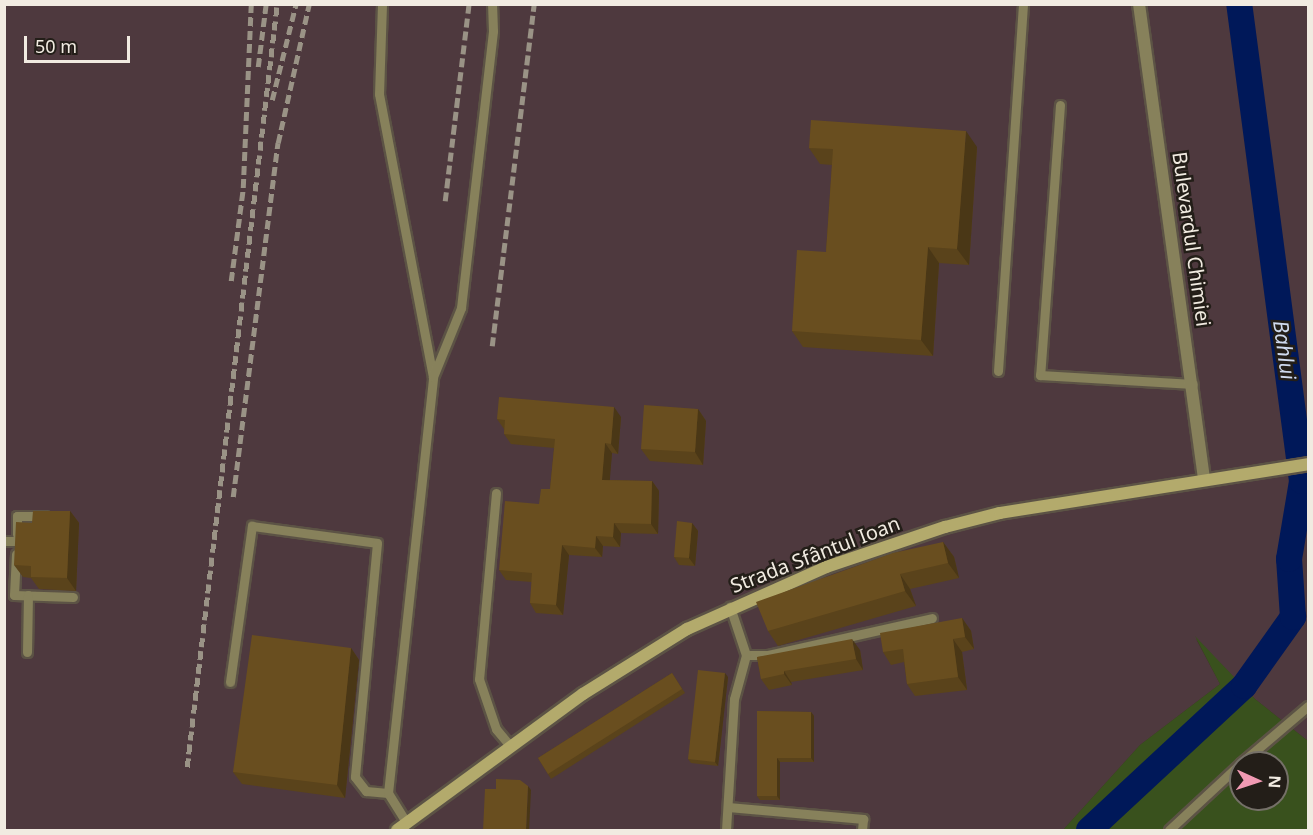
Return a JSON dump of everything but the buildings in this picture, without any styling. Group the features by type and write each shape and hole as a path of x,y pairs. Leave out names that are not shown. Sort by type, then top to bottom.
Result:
{"main road":[{"name":"Strada Sfântul Ioan","path":"402,827 583,694 730,607 826,567 945,527 1083,497 1308,464"}],"street":[{"name":"Bulevardul Chimiei","path":"1139,4 1193,384 1204,478"}],"lane":[{"path":"382,4 379,94 433,377"},
{"path":"402,827 388,793 433,377 461,308 494,31 492,4"},
{"path":"998,371 1023,4"},
{"path":"1060,105 1040,375 1193,384"},
{"path":"496,492 478,679 496,729 511,747"},
{"path":"53,516 17,516 14,595 72,597"},
{"path":"230,682 252,526 377,543 355,777 366,791 388,793"},
{"path":"4,541 16,541"},
{"path":"27,652 28,595"},
{"path":"726,831 734,699 746,655 730,607"},
{"path":"746,655 768,655 932,618"},
{"path":"1255,751 1308,706"},
{"path":"1169,831 1229,774"},
{"path":"728,807 863,819 862,831"}],"shaded area":[{"path":"5,5 1308,5 1308,741 1255,699 1196,639 1220,684 1140,745 1063,830 5,830"}],"green space":[{"path":"1195,636 1255,699 1308,741 1308,830 1063,830 1140,745 1220,684"}],"waterway":[{"name":"Bahlui","path":"1089,830 1244,686 1293,617 1289,559 1302,481 1239,4"}],"railway":[{"path":"231,281 243,188 251,4"},
{"path":"258,67 266,4"},
{"path":"187,767 277,4"},
{"path":"272,100 296,4"},
{"path":"233,497 278,143 309,4"},
{"path":"445,201 469,4"},
{"path":"492,346 534,4"}]}
